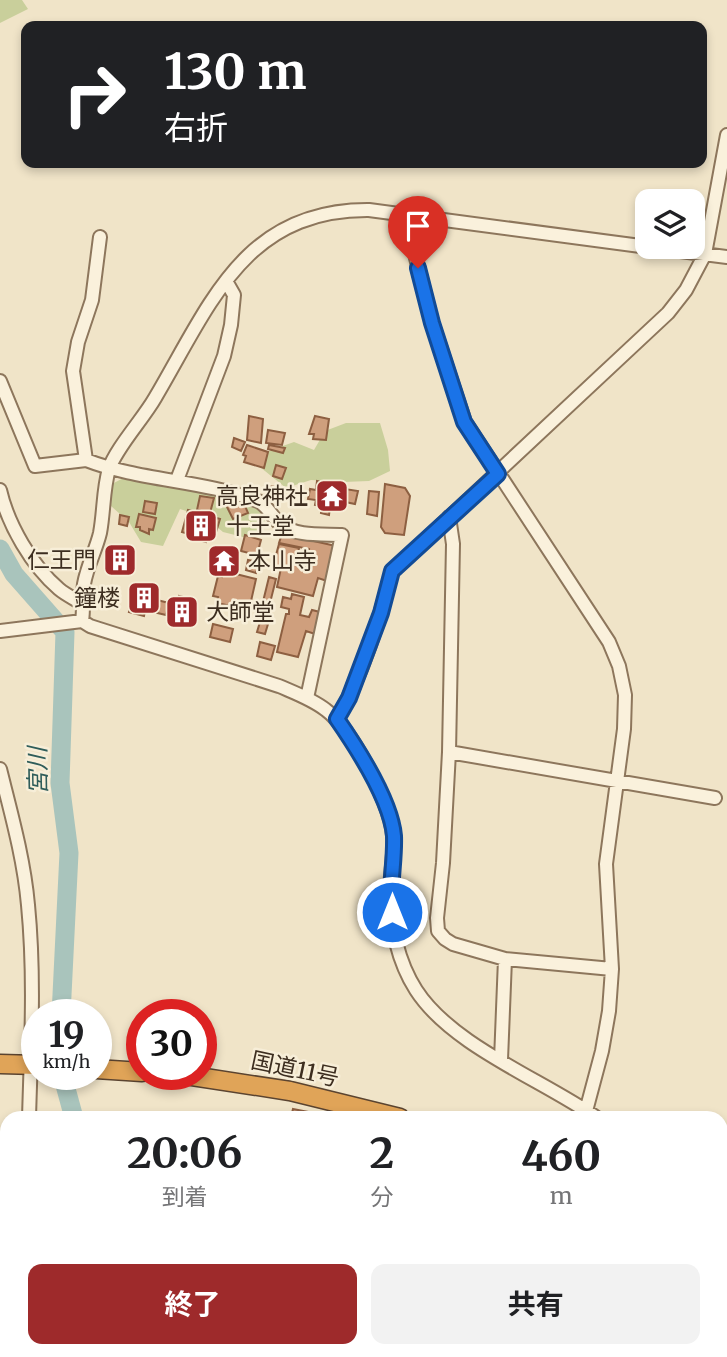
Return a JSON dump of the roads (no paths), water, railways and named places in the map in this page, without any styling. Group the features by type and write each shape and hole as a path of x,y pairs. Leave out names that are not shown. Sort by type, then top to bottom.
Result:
{"highway":[{"path":"0,1063 21,1064"},
{"name":"国道11号","path":"217,1080 290,1091 371,1111"}],"street":[{"path":"727,135 705,254 727,257"},
{"path":"79,622 84,582 100,534 109,469 147,413 226,281 242,260 262,242 301,220 347,210 405,214 635,245"},
{"path":"405,214 432,323 464,422 609,642 619,666 625,695 624,729 606,864 612,969 609,1011 592,1111"},
{"path":"86,460 73,371 78,342 92,300 100,237"},
{"path":"337,719 349,698 377,625 392,571 668,313 687,290 702,259"},
{"path":"177,480 224,356 234,295 226,281"},
{"path":"0,381 35,466 86,460 109,469 177,480 261,502 279,523 290,530 342,535 307,698"},
{"path":"0,490 3,503 18,534 39,566 60,589 83,604"},
{"path":"449,517 453,544 449,752 438,931 453,944 505,959 612,969"},
{"path":"0,631 79,622 251,676 307,698 337,719 359,753 391,818 394,857 390,893 397,947 416,990 460,1034 587,1111"},
{"path":"449,752 616,782 719,796"},
{"path":"0,769 28,902 33,999"},
{"path":"501,1060 505,959"},
{"path":"30,1111 32,1090"}],"waterway":[{"name":"宮川","path":"0,549 14,574 65,632 60,783 69,853 62,999"},
{"name":"宮川","path":"66,1090 72,1111"}],"place":[{"name":"高良神社","path":"332,496"},
{"name":"十王堂","path":"201,526"},
{"name":"仁王門","path":"120,560"},
{"name":"本山寺","path":"224,561"},
{"name":"鐘楼","path":"144,598"},
{"name":"大師堂","path":"182,612"}]}
